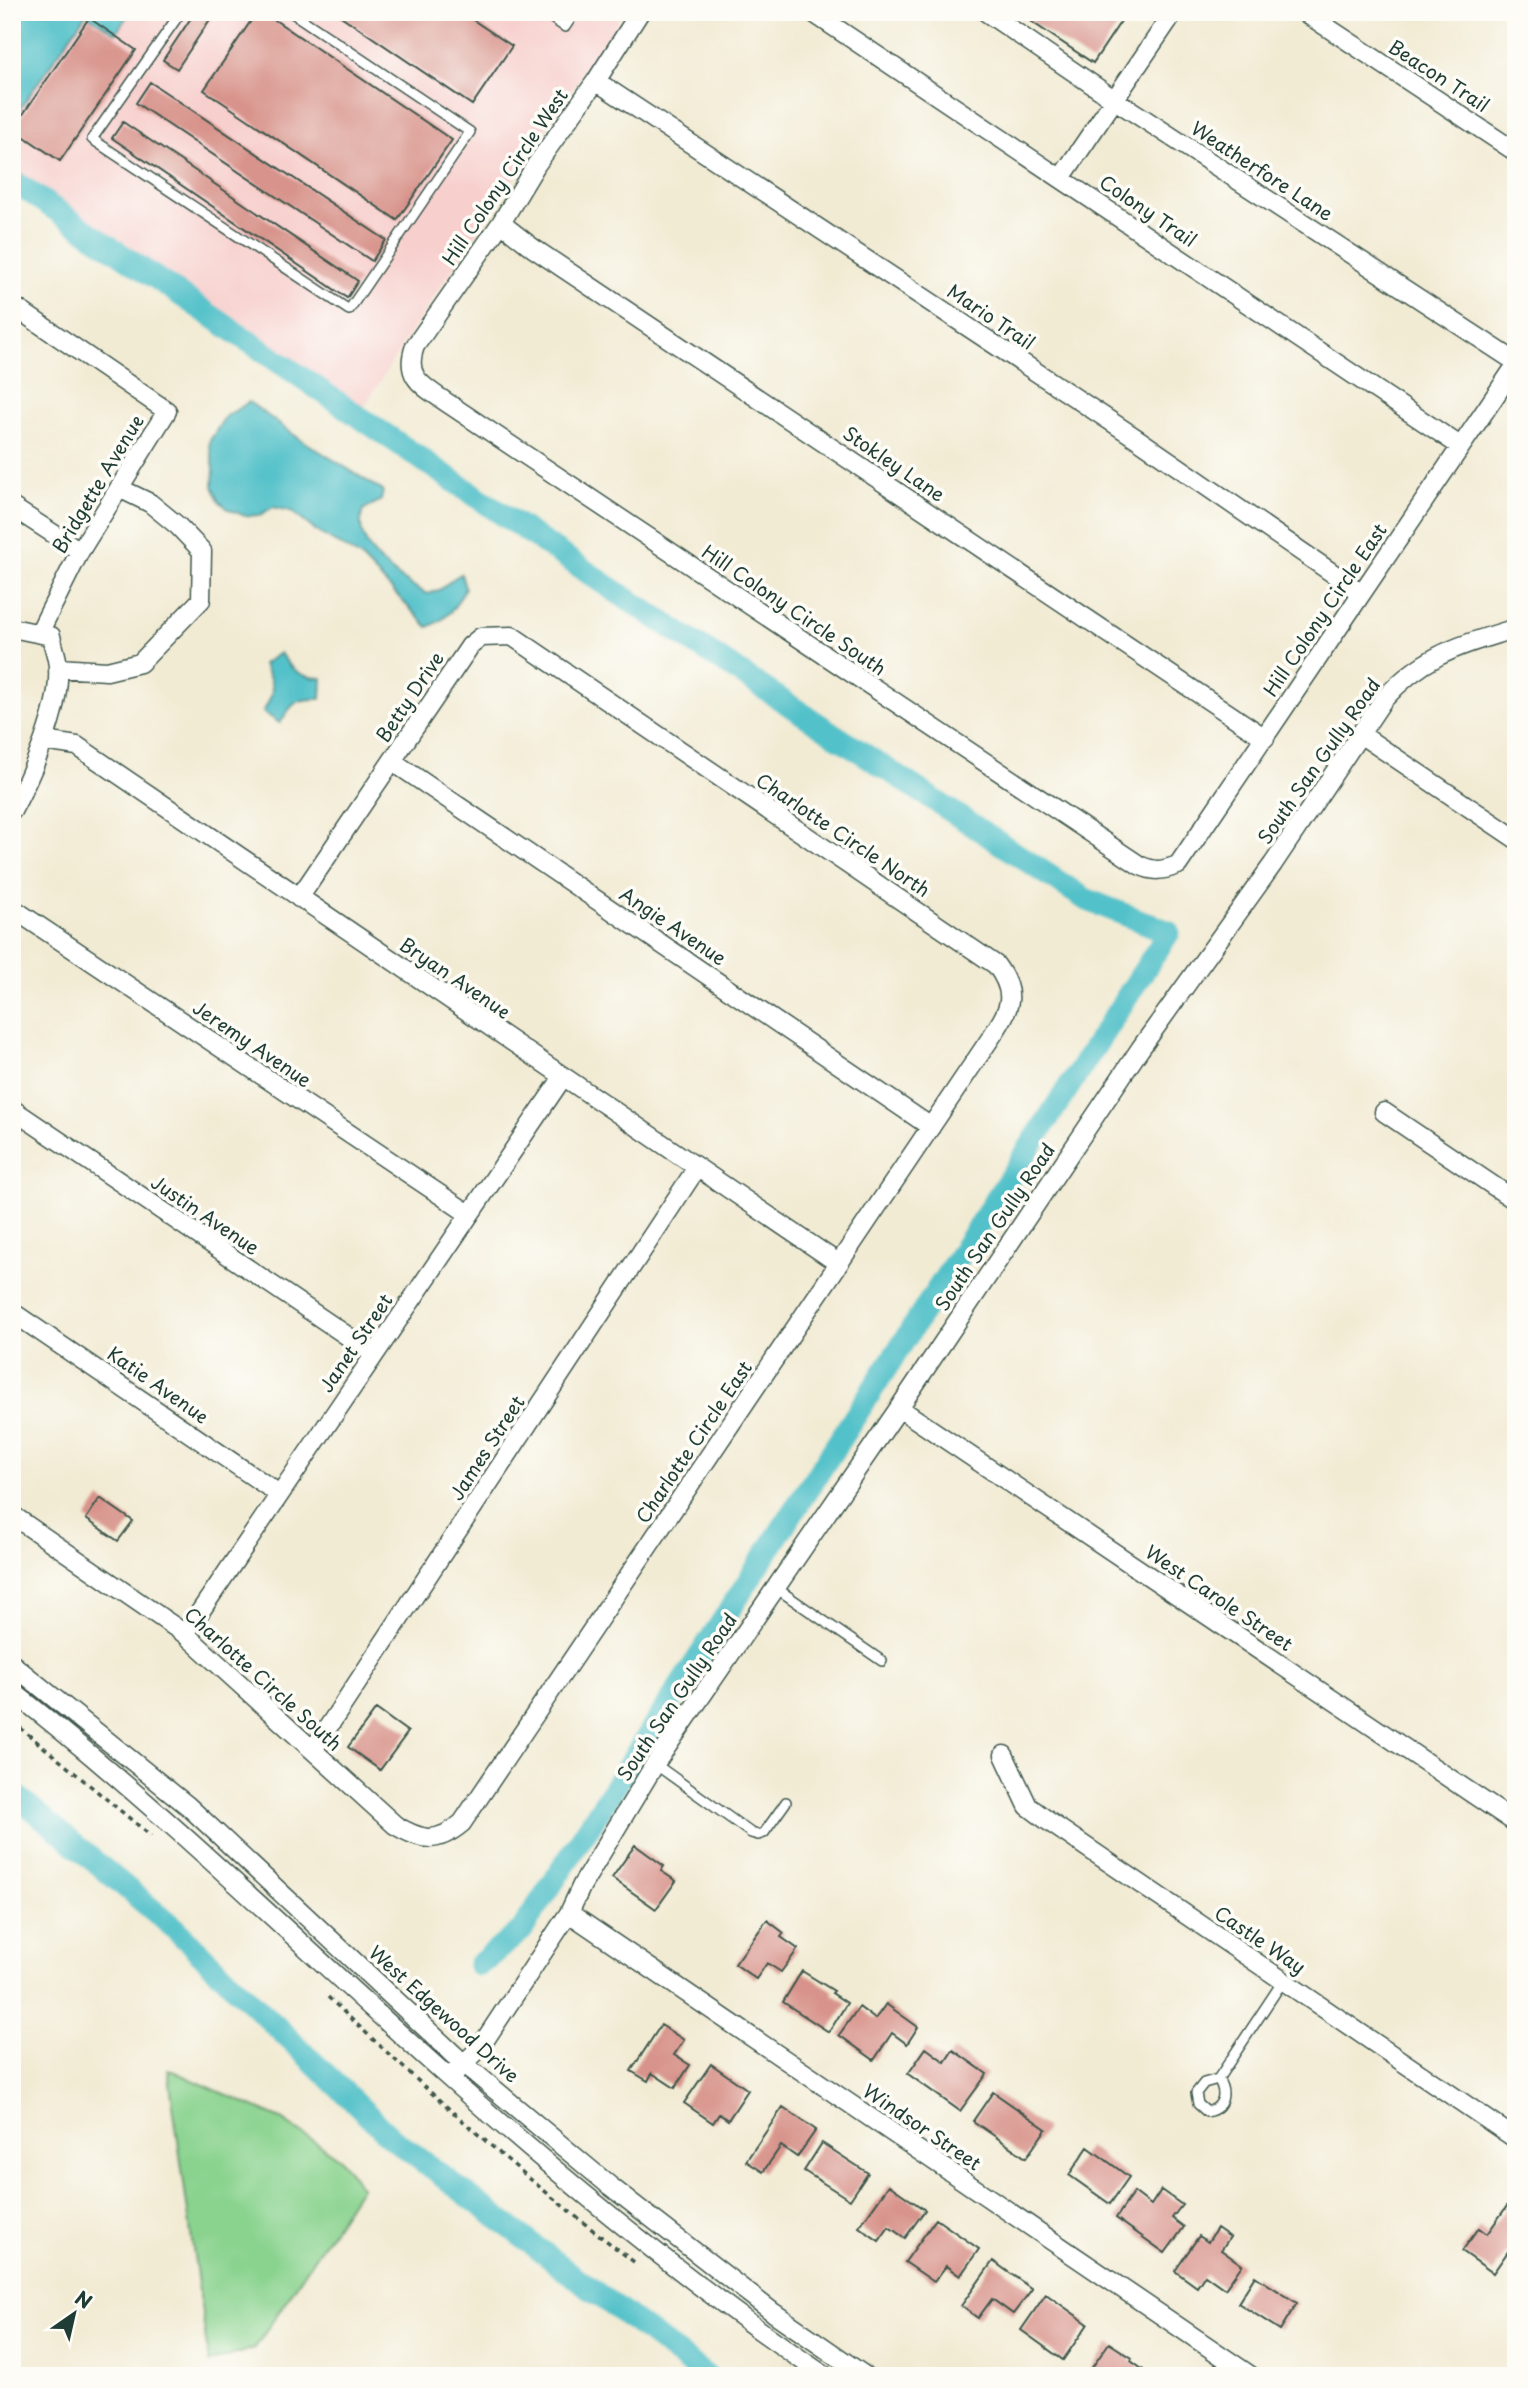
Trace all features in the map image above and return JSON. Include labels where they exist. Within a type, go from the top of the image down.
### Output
[{"type":"street","name":"Hill Colony Circle West","points":[[412,368],[415,346],[640,12]]},
{"type":"street","name":"Colony Trail","points":[[812,12],[1460,446]]},
{"type":"street","name":"Weatherfore Lane","points":[[986,12],[1516,364]]},
{"type":"street","points":[[1061,178],[1174,12]]},
{"type":"street","name":"Beacon Trail","points":[[1304,12],[1516,152]]},
{"type":"street","name":"Mario Trail","points":[[596,81],[1139,440],[1360,592]]},
{"type":"street","name":"Stokley Lane","points":[[500,223],[533,248],[1265,738]]},
{"type":"street","name":"Bridgette Avenue","points":[[12,305],[167,411],[80,551],[39,634]]},
{"type":"street","name":"Hill Colony Circle East","points":[[1164,870],[1178,865],[1516,364]]},
{"type":"street","name":"Hill Colony Circle South","points":[[412,368],[419,383],[466,416],[1139,864],[1152,871],[1164,870]]},
{"type":"street","points":[[58,668],[107,671],[141,663],[201,600],[202,551],[150,503],[119,488]]},
{"type":"street","points":[[12,507],[80,551]]},
{"type":"street","points":[[12,628],[51,636],[58,668],[54,707],[44,741],[12,811]]},
{"type":"street","name":"South San Gully Road","points":[[449,2078],[479,2049],[569,1913],[582,1885],[655,1764],[1140,1049],[1273,864],[1383,700],[1418,667],[1460,646],[1516,628]]},
{"type":"street","name":"Betty Drive","points":[[299,898],[470,646],[481,637],[512,636],[600,695]]},
{"type":"street","name":"Charlotte Circle North","points":[[600,695],[996,965],[1008,980],[1010,998],[1008,1012],[992,1036]]},
{"type":"street","points":[[1360,734],[1516,839]]},
{"type":"street","name":"Bryan Avenue","points":[[44,741],[77,746],[838,1264]]},
{"type":"street","name":"Angie Avenue","points":[[392,761],[931,1127]]},
{"type":"street","name":"Jeremy Avenue","points":[[12,908],[469,1214]]},
{"type":"street","name":"Charlotte Circle East","points":[[409,1834],[433,1839],[451,1832],[462,1823],[992,1036]]},
{"type":"street","name":"Janet Street","points":[[185,1634],[563,1077]]},
{"type":"street","name":"Justin Avenue","points":[[12,1109],[374,1354]]},
{"type":"street","points":[[1384,1112],[1516,1201]]},
{"type":"street","name":"James Street","points":[[313,1750],[696,1169]]},
{"type":"street","name":"Katie Avenue","points":[[12,1312],[279,1494]]},
{"type":"street","name":"West Carole Street","points":[[899,1408],[1516,1823]]},
{"type":"street","name":"Charlotte Circle South","points":[[12,1516],[185,1634],[354,1790],[409,1834]]},
{"type":"street","name":"West Edgewood Drive","points":[[12,1664],[188,1806],[463,2063],[610,2186],[775,2313],[865,2376]]},
{"type":"street","points":[[12,1691],[188,1838],[449,2078],[584,2194],[712,2294],[825,2376]]},
{"type":"street","name":"Castle Way","points":[[1004,1755],[1028,1805],[1048,1821],[1516,2139]]},
{"type":"street","name":"Windsor Street","points":[[569,1913],[1251,2376]]},
{"type":"lane","points":[[180,12],[92,139],[349,310],[470,132],[291,12]]},
{"type":"lane","points":[[543,12],[565,27],[575,12]]},
{"type":"lane","points":[[776,1588],[882,1661]]},
{"type":"lane","points":[[655,1764],[751,1833],[764,1833],[786,1802]]},
{"type":"lane","points":[[1218,2079],[1283,1981]]},
{"type":"shaded area","points":[[130,12],[624,12],[406,340],[358,417],[12,188],[12,120],[86,13],[116,33]]},
{"type":"green space","points":[[168,2069],[281,2119],[340,2159],[361,2187],[255,2348],[209,2363]]},
{"type":"water","points":[[12,12],[130,12],[116,33],[86,14],[12,120]]},
{"type":"water","points":[[249,402],[297,437],[383,491],[381,500],[363,510],[361,524],[370,549],[391,571],[427,594],[439,590],[461,574],[465,588],[446,616],[428,627],[360,557],[316,531],[291,511],[273,507],[260,515],[245,516],[228,509],[219,501],[213,486],[214,468],[209,442],[225,417]]},
{"type":"water","points":[[280,653],[297,672],[322,678],[321,699],[306,699],[296,703],[280,723],[263,712],[272,688],[263,664]]},
{"type":"building","points":[[195,12],[215,12],[177,69],[163,60]]},
{"type":"building","points":[[257,12],[263,12],[452,140],[397,220],[204,90]]},
{"type":"building","points":[[335,12],[461,12],[512,46],[472,105]]},
{"type":"building","points":[[1017,12],[1127,12],[1093,63]]},
{"type":"building","points":[[89,18],[136,50],[60,161],[13,129]]},
{"type":"building","points":[[150,82],[386,240],[372,261],[136,103]]},
{"type":"building","points":[[123,122],[358,281],[347,298],[112,138]]},
{"type":"building","points":[[100,1498],[133,1521],[118,1541],[86,1519]]},
{"type":"building","points":[[376,1709],[408,1732],[380,1770],[348,1747]]},
{"type":"building","points":[[635,1845],[664,1866],[661,1871],[676,1881],[656,1909],[612,1878]]},
{"type":"building","points":[[767,1920],[784,1933],[781,1937],[798,1949],[781,1972],[767,1963],[756,1979],[735,1964]]},
{"type":"building","points":[[802,1971],[834,1991],[832,1993],[847,2003],[829,2032],[783,2002]]},
{"type":"building","points":[[886,2004],[918,2027],[907,2044],[892,2033],[874,2060],[839,2035],[859,2007],[875,2019]]},
{"type":"building","points":[[661,2025],[684,2040],[674,2055],[690,2065],[675,2088],[652,2073],[648,2081],[631,2071]]},
{"type":"building","points":[[926,2048],[945,2062],[953,2050],[987,2074],[960,2111],[908,2074]]},
{"type":"building","points":[[711,2064],[748,2090],[728,2120],[719,2114],[713,2123],[684,2103]]},
{"type":"building","points":[[993,2092],[1046,2129],[1026,2158],[973,2121]]},
{"type":"building","points":[[783,2107],[816,2130],[797,2157],[781,2146],[763,2172],[746,2161]]},
{"type":"building","points":[[822,2143],[868,2173],[850,2200],[804,2171]]},
{"type":"building","points":[[1088,2147],[1129,2177],[1110,2204],[1069,2175]]},
{"type":"building","points":[[889,2185],[925,2210],[905,2238],[889,2227],[879,2241],[859,2227]]},
{"type":"building","points":[[1161,2190],[1182,2205],[1172,2218],[1184,2227],[1165,2253],[1116,2218],[1134,2192],[1151,2205]]},
{"type":"building","points":[[1512,2199],[1516,2202],[1516,2240],[1493,2273],[1462,2251],[1479,2228],[1487,2234]]},
{"type":"building","points":[[936,2219],[979,2249],[960,2276],[946,2266],[934,2282],[905,2262]]},
{"type":"building","points":[[1217,2228],[1230,2237],[1221,2250],[1242,2265],[1225,2289],[1205,2275],[1197,2287],[1175,2271],[1199,2236],[1208,2242]]},
{"type":"building","points":[[993,2261],[1032,2289],[1013,2314],[992,2299],[978,2318],[961,2306]]},
{"type":"building","points":[[1255,2276],[1297,2303],[1280,2330],[1238,2303]]},
{"type":"building","points":[[1046,2294],[1088,2324],[1063,2360],[1021,2330]]},
{"type":"building","points":[[1109,2343],[1132,2358],[1131,2361],[1149,2374],[1101,2376],[1091,2369]]},
{"type":"waterway","points":[[12,180],[606,585],[1085,899],[1169,932],[522,1930],[479,1965]]},
{"type":"waterway","points":[[12,1792],[173,1927],[392,2138],[706,2376]]}]
